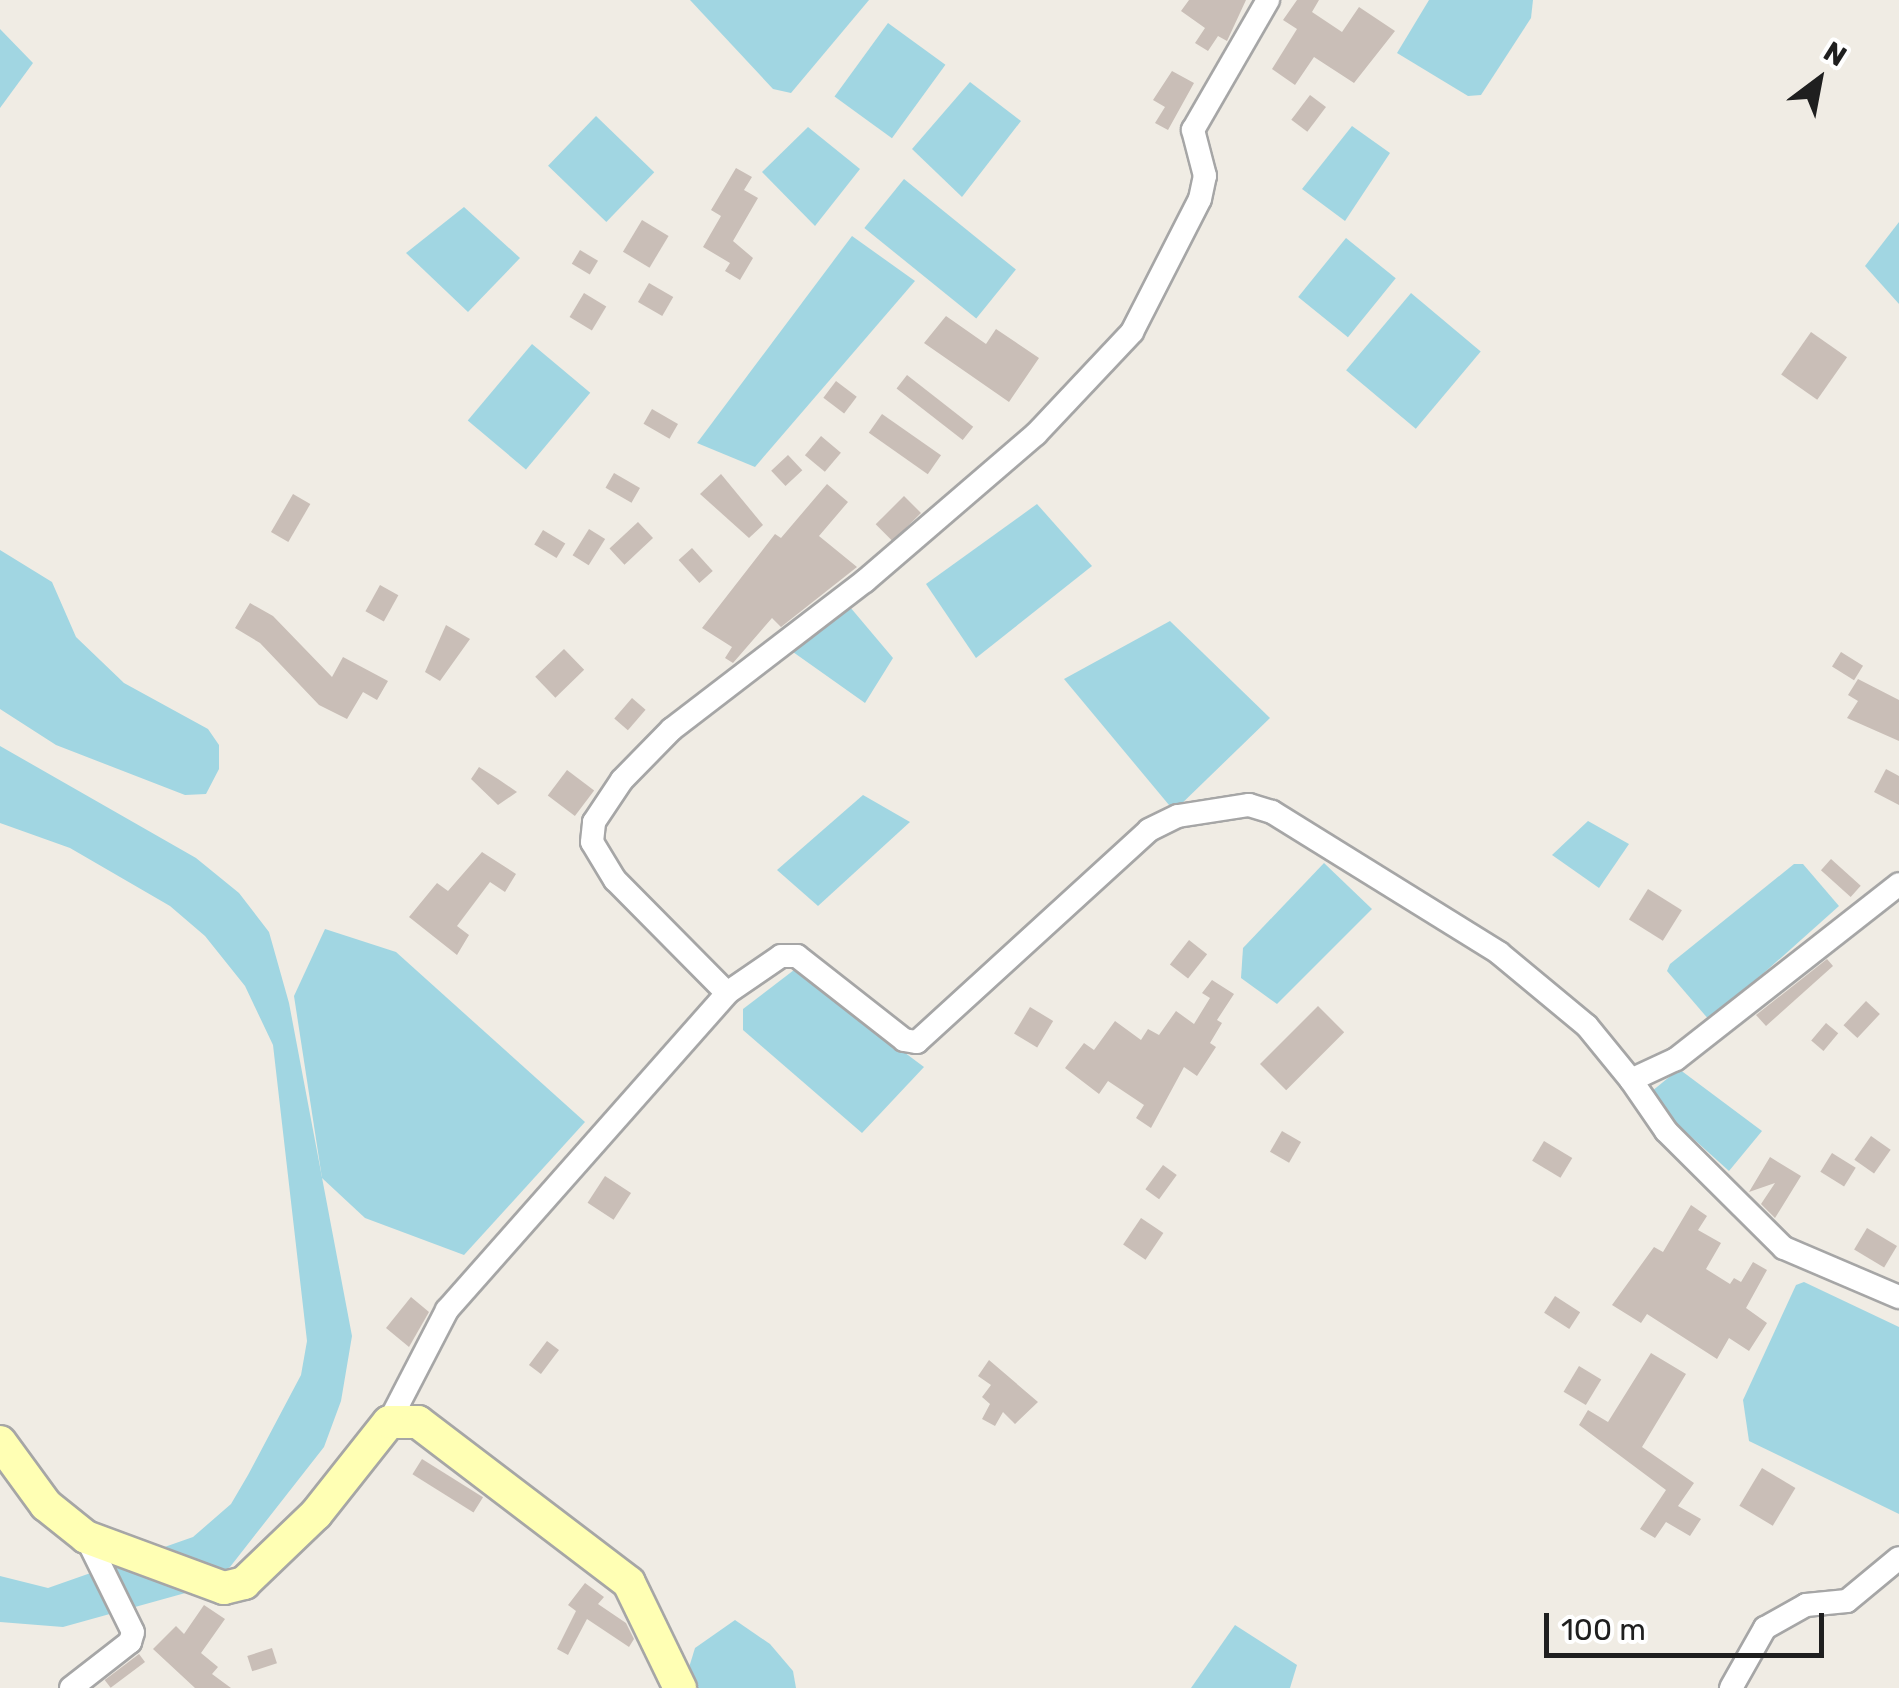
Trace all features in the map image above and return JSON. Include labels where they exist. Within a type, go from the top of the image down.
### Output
[{"type":"main road","points":[[0,1442],[46,1505],[96,1546],[211,1585],[244,1583],[316,1514],[389,1422],[418,1422],[628,1583],[680,1688]]},
{"type":"street","points":[[726,993],[614,880],[592,842],[594,822],[622,780],[672,729],[936,520],[1036,434],[1132,332],[1200,199],[1205,176],[1194,130],[1268,0]]},
{"type":"street","points":[[389,1422],[447,1310],[726,993],[790,954],[904,1040],[916,1042],[1150,830],[1178,816],[1249,805],[1272,812],[1499,954],[1587,1026],[1666,1130],[1784,1248],[1899,1298]]},
{"type":"street","points":[[1631,1080],[1676,1059],[1899,884]]},
{"type":"street","points":[[71,1688],[130,1642],[128,1621],[96,1546]]},
{"type":"street","points":[[1732,1688],[1765,1628],[1806,1605],[1847,1601],[1899,1558]]},
{"type":"water","points":[[690,0],[869,0],[791,93],[773,89]]},
{"type":"water","points":[[1429,0],[1533,0],[1531,18],[1481,95],[1468,96],[1397,53]]},
{"type":"water","points":[[888,23],[945,65],[892,138],[835,97]]},
{"type":"water","points":[[0,29],[33,63],[0,108]]},
{"type":"water","points":[[970,82],[1021,121],[962,197],[912,149]]},
{"type":"water","points":[[596,116],[654,172],[606,222],[548,166]]},
{"type":"water","points":[[1352,126],[1390,153],[1345,221],[1302,189]]},
{"type":"water","points":[[808,127],[860,169],[815,226],[762,172]]},
{"type":"water","points":[[904,179],[1016,270],[976,319],[864,228]]},
{"type":"water","points":[[464,207],[520,258],[468,312],[406,253]]},
{"type":"water","points":[[1899,222],[1899,304],[1865,266]]},
{"type":"water","points":[[852,236],[915,281],[755,467],[697,443]]},
{"type":"water","points":[[1346,238],[1396,278],[1348,337],[1298,297]]},
{"type":"water","points":[[1411,293],[1481,351],[1416,429],[1346,370]]},
{"type":"water","points":[[532,344],[590,393],[526,469],[468,421]]},
{"type":"water","points":[[1037,504],[1092,566],[976,658],[926,584]]},
{"type":"water","points":[[0,550],[52,582],[76,637],[124,683],[208,729],[219,745],[219,769],[206,794],[185,795],[56,745],[0,709]]},
{"type":"water","points":[[850,607],[893,658],[865,703],[793,652]]},
{"type":"water","points":[[1170,621],[1270,718],[1174,811],[1064,679]]},
{"type":"water","points":[[0,746],[196,858],[239,893],[269,932],[289,1003],[352,1336],[341,1401],[324,1447],[230,1567],[189,1592],[63,1627],[0,1622],[0,1576],[48,1588],[193,1537],[231,1504],[248,1475],[301,1375],[307,1341],[273,1045],[245,986],[205,936],[170,906],[70,848],[0,823]]},
{"type":"water","points":[[863,795],[910,822],[818,906],[777,870]]},
{"type":"water","points":[[1588,821],[1629,844],[1599,888],[1552,855]]},
{"type":"water","points":[[1324,863],[1372,909],[1277,1004],[1241,978],[1243,948]]},
{"type":"water","points":[[1794,864],[1803,864],[1839,906],[1710,1021],[1667,971],[1670,964]]},
{"type":"water","points":[[325,929],[396,952],[585,1122],[464,1255],[365,1218],[322,1178],[294,996]]},
{"type":"water","points":[[794,970],[924,1067],[862,1133],[743,1030],[743,1009]]},
{"type":"water","points":[[1679,1069],[1762,1131],[1729,1171],[1646,1096]]},
{"type":"water","points":[[1804,1282],[1899,1327],[1899,1514],[1749,1441],[1743,1400],[1796,1285]]},
{"type":"water","points":[[735,1620],[770,1644],[793,1671],[796,1688],[691,1688],[687,1674],[695,1648]]},
{"type":"water","points":[[1235,1625],[1297,1665],[1290,1688],[1191,1688]]},
{"type":"building","points":[[1189,0],[1246,0],[1227,41],[1218,36],[1208,51],[1195,43],[1205,28],[1181,11]]},
{"type":"building","points":[[1297,0],[1319,0],[1312,12],[1342,32],[1359,7],[1395,31],[1354,83],[1314,57],[1295,85],[1272,69],[1297,29],[1283,20]]},
{"type":"building","points":[[1172,71],[1194,83],[1168,130],[1155,123],[1165,107],[1153,100]]},
{"type":"building","points":[[1310,95],[1326,107],[1307,132],[1291,120]]},
{"type":"building","points":[[736,168],[752,177],[744,190],[758,198],[733,241],[753,258],[740,280],[725,271],[730,263],[703,247],[721,216],[711,210]]},
{"type":"building","points":[[642,220],[669,236],[650,268],[623,252]]},
{"type":"building","points":[[580,250],[598,261],[590,275],[572,264]]},
{"type":"building","points":[[649,283],[673,297],[662,316],[638,302]]},
{"type":"building","points":[[584,293],[606,306],[592,330],[570,317]]},
{"type":"building","points":[[946,316],[986,344],[996,329],[1039,358],[1009,402],[924,343]]},
{"type":"building","points":[[1811,332],[1847,357],[1817,400],[1781,375]]},
{"type":"building","points":[[907,375],[973,427],[963,440],[897,388]]},
{"type":"building","points":[[836,381],[857,397],[844,413],[823,398]]},
{"type":"building","points":[[652,409],[678,424],[669,439],[644,424]]},
{"type":"building","points":[[882,414],[941,455],[928,474],[869,433]]},
{"type":"building","points":[[821,436],[841,453],[825,472],[805,455]]},
{"type":"building","points":[[788,455],[802,470],[786,486],[771,471]]},
{"type":"building","points":[[614,473],[640,488],[631,503],[606,488]]},
{"type":"building","points":[[721,474],[763,525],[749,538],[700,494]]},
{"type":"building","points":[[827,484],[848,502],[819,536],[857,567],[781,627],[772,618],[733,663],[725,658],[732,647],[702,628],[775,534],[781,538]]},
{"type":"building","points":[[293,494],[310,504],[288,542],[271,532]]},
{"type":"building","points":[[904,496],[921,513],[893,541],[876,524]]},
{"type":"building","points":[[638,522],[653,538],[624,565],[609,549]]},
{"type":"building","points":[[589,529],[605,539],[589,565],[573,555]]},
{"type":"building","points":[[543,530],[565,543],[557,558],[534,545]]},
{"type":"building","points":[[692,548],[713,571],[699,583],[679,560]]},
{"type":"building","points":[[380,585],[398,595],[384,621],[365,611]]},
{"type":"building","points":[[250,603],[273,616],[332,677],[343,657],[388,681],[377,700],[363,692],[347,719],[319,705],[260,643],[235,628]]},
{"type":"building","points":[[446,625],[470,639],[440,681],[425,672]]},
{"type":"building","points":[[564,649],[584,670],[555,698],[535,677]]},
{"type":"building","points":[[1841,652],[1863,666],[1854,680],[1832,666]]},
{"type":"building","points":[[1858,679],[1899,700],[1899,741],[1847,718],[1858,701],[1848,695]]},
{"type":"building","points":[[632,698],[646,710],[628,730],[614,718]]},
{"type":"building","points":[[479,767],[517,792],[498,805],[471,779]]},
{"type":"building","points":[[1886,769],[1899,776],[1899,805],[1874,792]]},
{"type":"building","points":[[567,770],[594,790],[575,816],[548,796]]},
{"type":"building","points":[[482,852],[516,874],[505,892],[490,882],[457,926],[469,935],[457,955],[409,917],[437,883],[448,891]]},
{"type":"building","points":[[1831,859],[1861,886],[1851,897],[1821,870]]},
{"type":"building","points":[[1648,889],[1682,910],[1663,941],[1629,920]]},
{"type":"building","points":[[1189,940],[1207,954],[1188,979],[1170,964]]},
{"type":"building","points":[[1827,959],[1833,966],[1766,1026],[1756,1015]]},
{"type":"building","points":[[1212,980],[1234,994],[1217,1020],[1222,1023],[1210,1043],[1216,1047],[1197,1076],[1184,1067],[1151,1128],[1136,1118],[1144,1105],[1108,1081],[1099,1094],[1065,1068],[1084,1043],[1094,1050],[1115,1021],[1141,1040],[1148,1029],[1159,1035],[1176,1011],[1194,1024],[1210,998],[1202,993]]},
{"type":"building","points":[[1866,1001],[1880,1014],[1857,1038],[1843,1025]]},
{"type":"building","points":[[1318,1006],[1344,1032],[1286,1090],[1260,1064]]},
{"type":"building","points":[[1030,1007],[1053,1021],[1037,1047],[1014,1034]]},
{"type":"building","points":[[1826,1023],[1838,1033],[1823,1051],[1811,1041]]},
{"type":"building","points":[[1282,1131],[1301,1142],[1289,1163],[1270,1152]]},
{"type":"building","points":[[1871,1136],[1891,1150],[1874,1174],[1854,1160]]},
{"type":"building","points":[[1544,1141],[1572,1158],[1560,1178],[1532,1161]]},
{"type":"building","points":[[1832,1153],[1856,1168],[1844,1186],[1820,1172]]},
{"type":"building","points":[[1770,1157],[1801,1176],[1775,1218],[1761,1204],[1775,1183],[1749,1192]]},
{"type":"building","points":[[1163,1165],[1177,1175],[1159,1199],[1145,1189]]},
{"type":"building","points":[[605,1176],[631,1193],[614,1220],[588,1203]]},
{"type":"building","points":[[1691,1205],[1707,1216],[1698,1230],[1721,1243],[1706,1269],[1730,1284],[1734,1278],[1741,1282],[1753,1262],[1767,1270],[1746,1308],[1767,1323],[1749,1351],[1729,1338],[1717,1359],[1647,1314],[1641,1323],[1612,1305],[1654,1247],[1663,1252]]},
{"type":"building","points":[[1141,1218],[1163,1233],[1145,1260],[1123,1245]]},
{"type":"building","points":[[1867,1228],[1897,1246],[1884,1267],[1854,1249]]},
{"type":"building","points":[[1555,1296],[1580,1312],[1569,1329],[1544,1313]]},
{"type":"building","points":[[411,1297],[429,1312],[409,1347],[386,1328]]},
{"type":"building","points":[[547,1341],[559,1350],[541,1374],[529,1365]]},
{"type":"building","points":[[1651,1353],[1686,1374],[1642,1447],[1694,1483],[1678,1506],[1701,1519],[1690,1536],[1666,1522],[1655,1538],[1640,1529],[1666,1490],[1579,1425],[1588,1410],[1608,1422]]},
{"type":"building","points":[[989,1360],[1038,1402],[1015,1424],[1003,1412],[995,1426],[982,1419],[990,1404],[982,1397],[991,1385],[978,1376]]},
{"type":"building","points":[[1579,1366],[1601,1379],[1586,1405],[1564,1392]]},
{"type":"building","points":[[422,1459],[483,1497],[474,1512],[412,1474]]},
{"type":"building","points":[[1762,1468],[1795,1488],[1773,1526],[1739,1506]]},
{"type":"building","points":[[585,1583],[604,1597],[598,1604],[626,1623],[634,1639],[629,1647],[587,1619],[568,1655],[557,1649],[576,1611],[568,1605]]},
{"type":"building","points":[[204,1605],[225,1619],[201,1653],[218,1667],[212,1674],[231,1688],[195,1688],[153,1649],[176,1626],[184,1634]]},
{"type":"building","points":[[272,1648],[277,1663],[252,1671],[247,1656]]},
{"type":"building","points":[[139,1654],[145,1662],[111,1688],[105,1680]]}]
